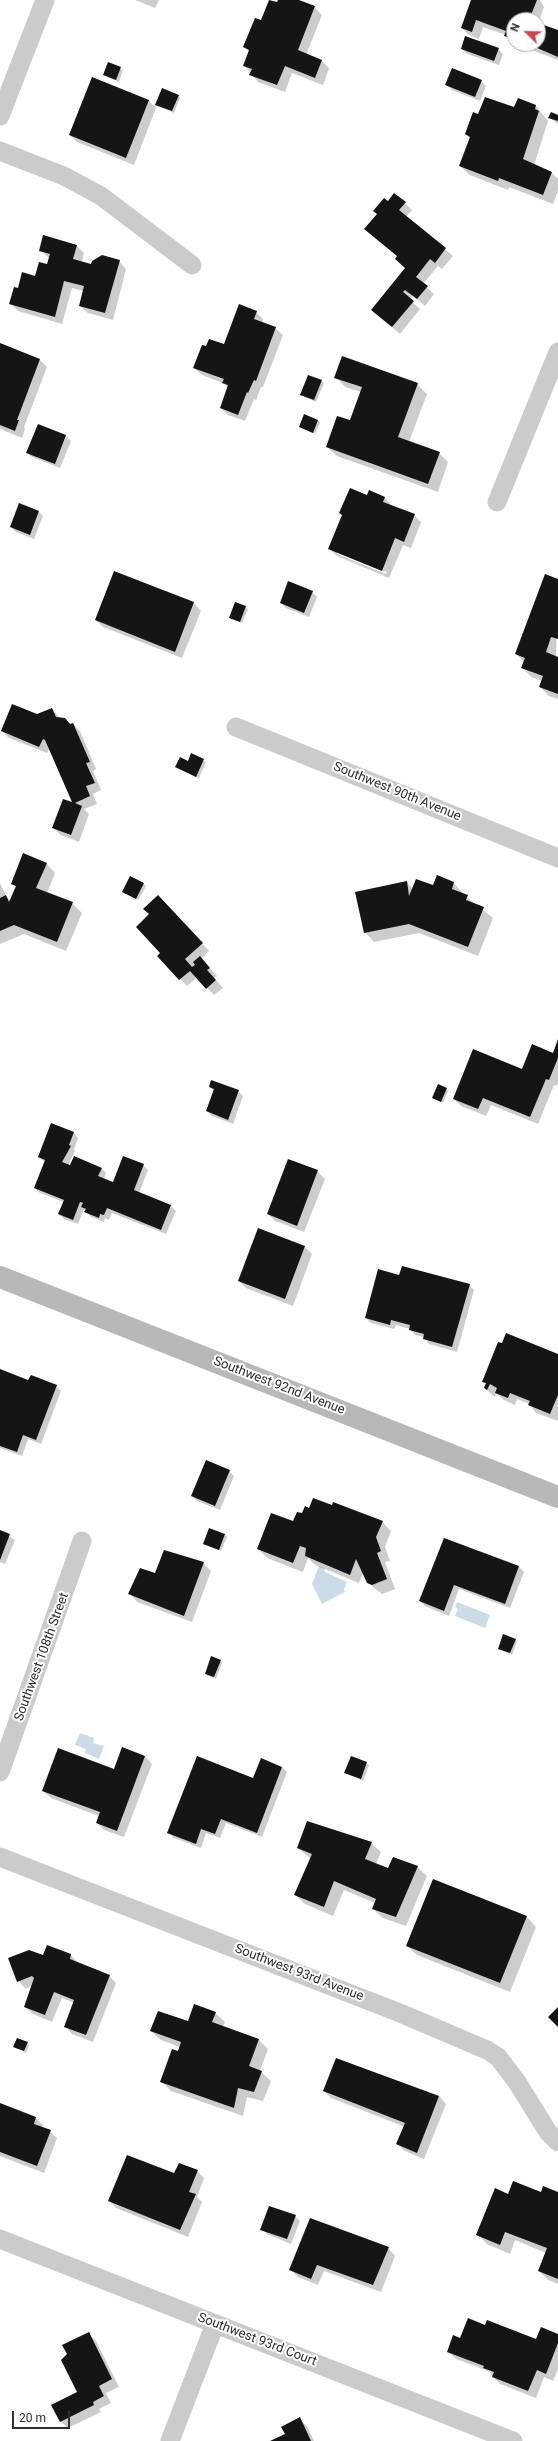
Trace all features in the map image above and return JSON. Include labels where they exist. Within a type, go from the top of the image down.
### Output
[{"type":"street","points":[[0,116],[45,0]]},
{"type":"street","points":[[0,151],[64,176],[102,196],[192,265]]},
{"type":"street","points":[[497,502],[558,352]]},
{"type":"street","name":"Southwest 90th Avenue","points":[[236,727],[558,858]]},
{"type":"street","name":"Southwest 92nd Avenue","points":[[0,1277],[558,1497]]},
{"type":"street","name":"Southwest 108th Street","points":[[0,1772],[82,1541]]},
{"type":"street","name":"Southwest 93rd Avenue","points":[[0,1857],[400,2013],[487,2050],[498,2057],[548,2132],[558,2142]]},
{"type":"street","name":"Southwest 93rd Court","points":[[0,2239],[514,2441]]},
{"type":"street","points":[[170,2441],[215,2324]]},
{"type":"water","points":[[319,1566],[324,1568],[325,1572],[347,1582],[344,1589],[345,1592],[322,1604],[312,1584]]},
{"type":"water","points":[[457,1602],[490,1615],[485,1628],[455,1616],[458,1609],[455,1607]]},
{"type":"water","points":[[80,1733],[94,1738],[93,1743],[104,1746],[99,1759],[85,1753],[86,1749],[75,1745]]},
{"type":"building","points":[[269,0],[277,2],[278,0],[299,0],[315,6],[298,50],[322,60],[315,78],[285,66],[277,85],[249,75],[252,69],[243,66],[249,50],[243,47],[255,18],[261,20]]},
{"type":"building","points":[[471,0],[537,0],[532,12],[506,12],[506,31],[476,20],[472,32],[461,28]]},
{"type":"building","points":[[546,26],[558,30],[558,57],[546,52]]},
{"type":"building","points":[[465,36],[499,48],[494,61],[461,49]]},
{"type":"building","points":[[108,62],[121,67],[116,80],[103,75]]},
{"type":"building","points":[[452,68],[482,80],[475,97],[445,85]]},
{"type":"building","points":[[92,77],[149,100],[126,158],[69,135]]},
{"type":"building","points":[[162,88],[179,95],[172,111],[155,105]]},
{"type":"building","points":[[485,97],[514,107],[518,98],[536,105],[535,109],[539,111],[523,159],[552,172],[543,195],[499,178],[498,181],[459,166],[470,137],[465,134],[473,112],[478,114]]},
{"type":"building","points":[[551,112],[558,115],[558,121],[548,118]]},
{"type":"building","points":[[394,193],[406,202],[399,210],[446,248],[435,263],[430,259],[416,277],[428,286],[417,299],[405,290],[403,292],[414,301],[392,327],[371,310],[405,268],[395,259],[397,256],[364,229],[377,214],[373,211],[384,198],[388,201]]},
{"type":"building","points":[[43,235],[77,245],[73,259],[91,264],[92,261],[102,255],[120,260],[105,313],[79,306],[84,286],[64,281],[55,317],[9,304],[14,287],[18,288],[22,272],[35,276],[39,262],[47,264],[50,254],[39,251]]},
{"type":"building","points":[[239,304],[257,311],[254,319],[276,327],[256,381],[254,380],[248,393],[247,392],[238,415],[220,408],[228,385],[222,383],[224,379],[193,368],[202,345],[206,346],[209,339],[224,344]]},
{"type":"building","points":[[0,343],[40,359],[17,420],[19,420],[15,431],[0,425]]},
{"type":"building","points":[[342,356],[418,383],[398,437],[440,452],[428,484],[326,447],[337,416],[350,420],[362,387],[334,378]]},
{"type":"building","points":[[308,375],[322,380],[314,400],[300,395]]},
{"type":"building","points":[[304,414],[318,420],[313,433],[299,427]]},
{"type":"building","points":[[38,424],[66,435],[55,464],[26,453]]},
{"type":"building","points":[[350,488],[367,495],[369,490],[385,497],[383,502],[415,514],[404,542],[395,538],[382,571],[328,549],[342,515],[339,513]]},
{"type":"building","points":[[19,503],[39,511],[30,535],[10,527]]},
{"type":"building","points":[[114,571],[194,602],[175,652],[95,620]]},
{"type":"building","points":[[545,574],[558,579],[558,639],[551,637],[546,652],[558,657],[558,694],[539,687],[543,676],[521,668],[525,658],[515,654]]},
{"type":"building","points":[[288,581],[313,591],[304,613],[280,603]]},
{"type":"building","points":[[235,602],[246,606],[240,622],[229,618]]},
{"type":"building","points":[[12,704],[37,714],[52,708],[56,717],[65,718],[70,724],[73,723],[90,762],[86,763],[95,783],[86,786],[90,796],[75,803],[82,806],[71,835],[52,828],[63,799],[72,802],[45,740],[43,739],[39,747],[1,731]]},
{"type":"building","points":[[191,753],[204,759],[196,777],[175,767],[180,757],[188,761]]},
{"type":"building","points":[[23,853],[47,863],[36,888],[73,902],[57,942],[14,925],[0,931],[0,898],[6,895],[9,902],[16,886],[11,884]]},
{"type":"building","points":[[437,875],[454,882],[452,889],[468,895],[466,900],[484,907],[468,947],[409,924],[364,933],[355,892],[407,881],[409,896],[416,879],[433,885]]},
{"type":"building","points":[[130,876],[144,883],[136,899],[122,892]]},
{"type":"building","points":[[158,895],[203,943],[185,959],[192,967],[195,965],[193,962],[200,956],[210,968],[207,970],[216,980],[206,989],[190,971],[179,980],[157,956],[160,953],[136,927],[149,914],[143,909]]},
{"type":"building","points":[[558,1039],[558,1058],[549,1080],[546,1079],[530,1117],[483,1098],[478,1109],[453,1099],[473,1049],[522,1069],[532,1044],[553,1053]]},
{"type":"building","points":[[211,1080],[239,1090],[228,1120],[206,1111],[214,1089],[209,1087]]},
{"type":"building","points":[[438,1084],[447,1088],[441,1102],[432,1098]]},
{"type":"building","points":[[51,1123],[74,1132],[69,1145],[71,1146],[62,1162],[70,1165],[74,1156],[102,1168],[98,1176],[113,1182],[123,1156],[144,1164],[134,1190],[171,1205],[161,1230],[107,1208],[104,1215],[100,1214],[99,1218],[84,1212],[86,1209],[81,1207],[83,1203],[80,1202],[73,1220],[58,1214],[64,1200],[34,1188],[45,1160],[38,1157]]},
{"type":"building","points":[[288,1159],[318,1170],[297,1226],[267,1214]]},
{"type":"building","points":[[258,1228],[305,1246],[285,1299],[238,1281]]},
{"type":"building","points":[[402,1266],[470,1284],[452,1347],[423,1339],[424,1334],[409,1330],[410,1325],[391,1320],[390,1325],[365,1318],[378,1269],[399,1275]]},
{"type":"building","points":[[506,1333],[558,1354],[558,1395],[550,1414],[528,1405],[530,1401],[510,1393],[508,1398],[495,1393],[497,1388],[490,1384],[487,1390],[484,1388],[486,1383],[482,1382],[498,1342],[502,1343]]},
{"type":"building","points":[[0,1369],[28,1380],[31,1375],[57,1385],[36,1440],[23,1435],[17,1452],[0,1446]]},
{"type":"building","points":[[206,1460],[230,1470],[215,1506],[191,1496]]},
{"type":"building","points":[[313,1498],[332,1505],[333,1502],[383,1521],[376,1537],[381,1551],[377,1553],[387,1579],[372,1585],[367,1583],[356,1559],[350,1575],[305,1556],[306,1548],[300,1546],[293,1563],[257,1549],[271,1513],[293,1521],[297,1512],[302,1513],[305,1506],[309,1508]]},
{"type":"building","points":[[209,1528],[225,1534],[219,1550],[203,1544]]},
{"type":"building","points":[[0,1530],[10,1534],[0,1560]]},
{"type":"building","points":[[444,1538],[519,1566],[505,1604],[454,1585],[444,1611],[419,1601]]},
{"type":"building","points":[[164,1550],[204,1562],[184,1616],[128,1594],[140,1568],[155,1573]]},
{"type":"building","points":[[503,1634],[516,1639],[510,1653],[498,1649]]},
{"type":"building","points":[[211,1656],[221,1660],[214,1677],[205,1674]]},
{"type":"building","points":[[122,1747],[145,1756],[117,1831],[96,1823],[100,1812],[42,1791],[58,1748],[114,1769]]},
{"type":"building","points":[[197,1756],[253,1778],[261,1758],[282,1767],[257,1833],[221,1819],[215,1834],[201,1829],[196,1844],[167,1833]]},
{"type":"building","points":[[351,1756],[367,1762],[361,1779],[344,1773]]},
{"type":"building","points":[[307,1821],[372,1842],[365,1859],[388,1868],[393,1857],[418,1866],[396,1917],[372,1909],[376,1899],[334,1881],[324,1907],[294,1895],[312,1854],[297,1848]]},
{"type":"building","points":[[433,1879],[527,1916],[500,1983],[406,1946]]},
{"type":"building","points":[[47,1945],[71,1954],[70,1959],[110,1975],[86,2035],[64,2027],[74,2000],[54,1992],[45,2015],[24,2007],[34,1978],[32,1976],[17,1982],[8,1958],[29,1950],[43,1955]]},
{"type":"building","points":[[194,2004],[216,2012],[212,2022],[259,2039],[249,2066],[262,2071],[254,2092],[238,2088],[234,2108],[160,2082],[172,2049],[178,2051],[181,2042],[150,2031],[158,2011],[188,2021]]},
{"type":"building","points":[[558,2007],[558,2027],[548,2017]]},
{"type":"building","points":[[17,2038],[28,2042],[24,2051],[13,2047]]},
{"type":"building","points":[[336,2058],[439,2096],[417,2153],[396,2144],[405,2123],[323,2091]]},
{"type":"building","points":[[0,2103],[36,2117],[34,2124],[51,2130],[37,2166],[0,2152]]},
{"type":"building","points":[[127,2155],[174,2173],[179,2163],[198,2170],[189,2192],[196,2194],[180,2230],[108,2201]]},
{"type":"building","points":[[513,2181],[541,2192],[543,2186],[558,2192],[558,2279],[538,2271],[547,2248],[505,2232],[500,2245],[476,2235],[495,2188],[508,2194]]},
{"type":"building","points":[[269,2206],[296,2215],[287,2239],[260,2230]]},
{"type":"building","points":[[310,2218],[389,2247],[373,2285],[317,2265],[311,2279],[289,2270]]},
{"type":"building","points":[[468,2318],[485,2325],[487,2320],[536,2339],[541,2327],[558,2334],[558,2343],[546,2374],[537,2370],[528,2391],[492,2377],[494,2372],[483,2368],[484,2366],[447,2352],[453,2335],[460,2338]]},
{"type":"building","points":[[89,2332],[112,2379],[99,2386],[104,2396],[93,2402],[94,2405],[60,2422],[51,2405],[77,2392],[61,2360],[67,2354],[62,2345]]},
{"type":"building","points":[[300,2417],[311,2441],[270,2441],[285,2434],[281,2427]]}]
